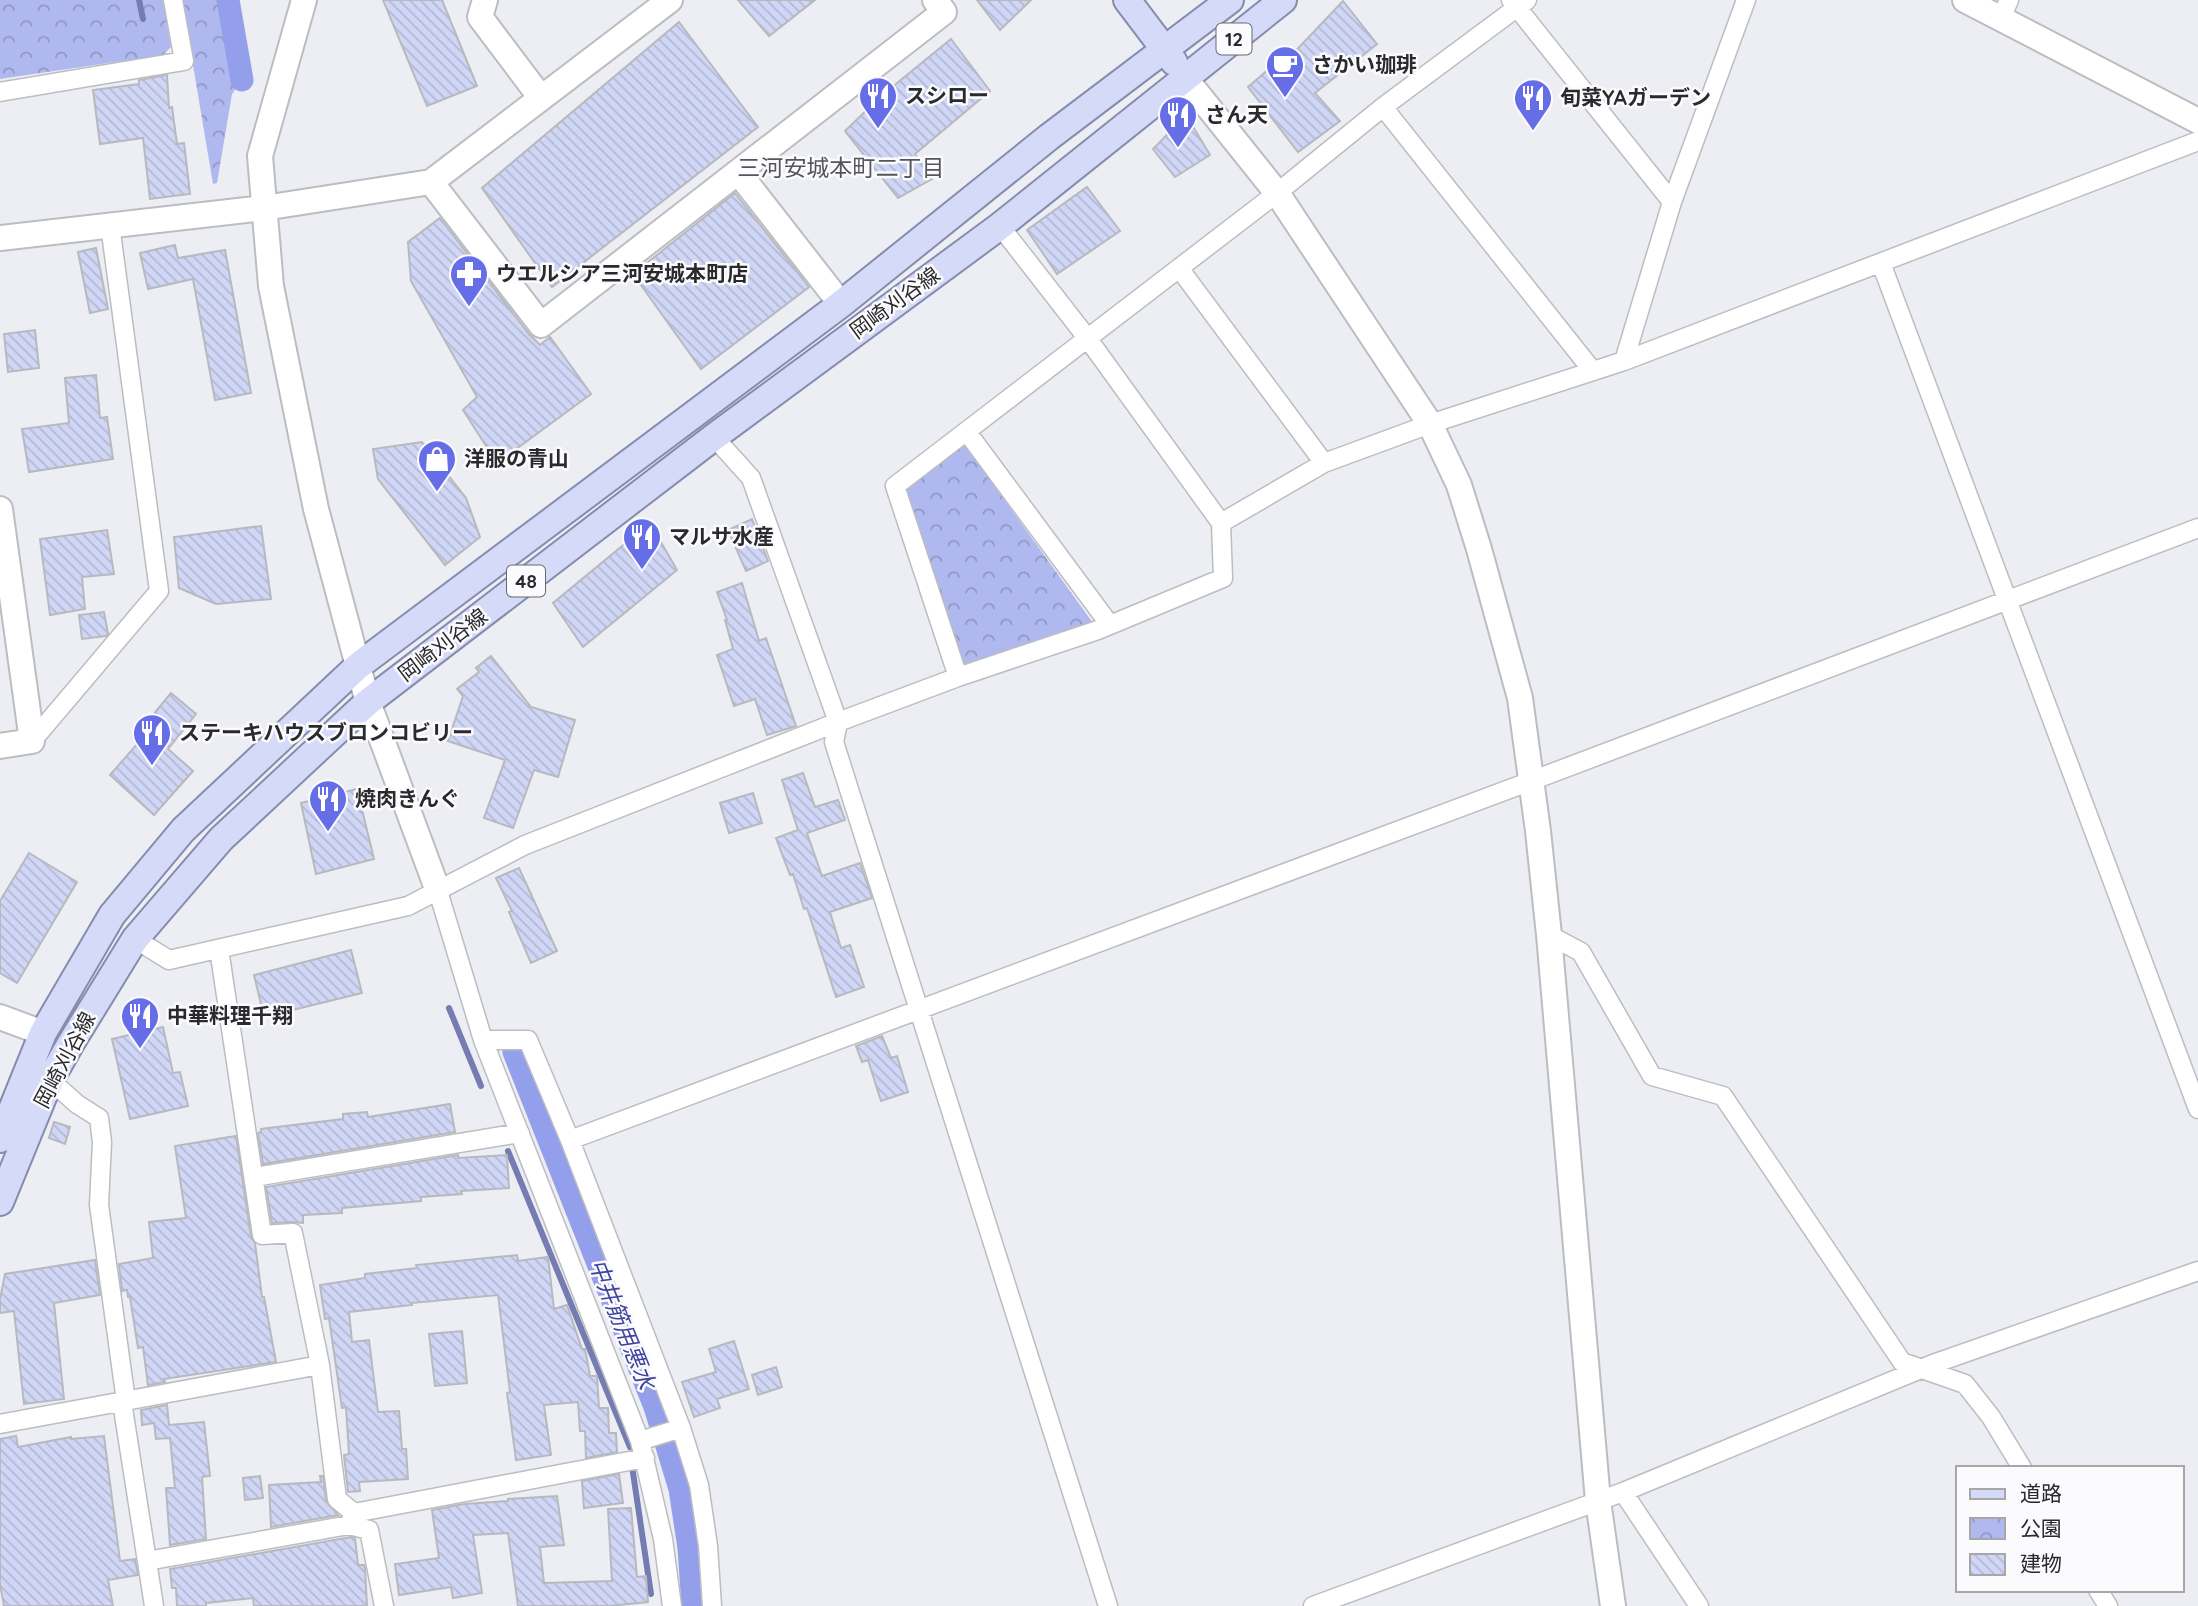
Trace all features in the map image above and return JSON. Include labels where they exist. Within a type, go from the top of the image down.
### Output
[{"type":"main road","points":[[1127,0],[1185,78]]},
{"type":"main road","name":"12","points":[[1165,48],[1230,0]]},
{"type":"main road","name":"12","points":[[1185,78],[1283,0]]},
{"type":"main road","name":"岡崎刈谷線","points":[[0,1139],[43,1033],[112,915],[183,830],[358,666],[841,304],[1165,48]]},
{"type":"main road","name":"岡崎刈谷線","points":[[0,1202],[50,1080],[135,939],[221,839],[368,702],[714,437],[1000,226],[1185,78]]},
{"type":"street","points":[[0,92],[184,61],[173,0]]},
{"type":"street","points":[[304,0],[260,156],[271,286],[316,509],[368,702],[438,891],[483,1040],[643,1449],[663,1539],[673,1606]]},
{"type":"street","points":[[485,0],[480,17],[541,98]]},
{"type":"street","points":[[0,238],[264,208],[430,182],[670,0]]},
{"type":"street","points":[[430,182],[541,325],[944,12],[935,0]]},
{"type":"street","points":[[1624,361],[1672,202],[1746,0]]},
{"type":"street","points":[[1965,0],[2005,9],[2198,121]]},
{"type":"street","points":[[958,677],[895,486],[1277,193],[1382,107],[1518,3],[1672,202]]},
{"type":"street","points":[[1185,78],[1277,193],[1430,424],[1458,485],[1479,549],[1520,698],[1531,781],[1549,935],[1598,1501],[1612,1606]]},
{"type":"street","points":[[1382,107],[1592,370]]},
{"type":"street","points":[[1221,523],[1324,463],[1430,424],[1624,361],[2198,141]]},
{"type":"street","points":[[738,172],[841,304]]},
{"type":"street","points":[[0,747],[32,741],[159,591],[110,225]]},
{"type":"street","points":[[135,939],[169,960],[408,906],[525,845],[838,722],[1110,625],[1223,578],[1221,523],[1088,339],[1000,226]]},
{"type":"street","points":[[1881,263],[2198,1109]]},
{"type":"street","points":[[1179,268],[1324,463]]},
{"type":"street","points":[[967,432],[1110,625]]},
{"type":"street","points":[[714,437],[751,478],[838,722],[834,742],[1108,1606]]},
{"type":"street","points":[[0,509],[32,741]]},
{"type":"street","points":[[570,1140],[1531,781],[2198,527]]},
{"type":"street","points":[[1549,935],[1581,952],[1652,1076],[1723,1096],[1902,1362],[1965,1384],[1991,1417],[2021,1466]]},
{"type":"street","points":[[219,949],[262,1235],[293,1233],[320,1365],[337,1499],[351,1519],[369,1530],[384,1606]]},
{"type":"street","points":[[0,1017],[43,1033]]},
{"type":"street","points":[[483,1040],[528,1040],[570,1140],[681,1428],[699,1485],[708,1546],[712,1606]]},
{"type":"street","points":[[50,1080],[77,1104],[99,1118],[102,1142],[99,1205],[125,1394],[122,1402],[154,1606]]},
{"type":"street","points":[[254,1177],[520,1133]]},
{"type":"street","points":[[1313,1606],[1623,1492],[1924,1368],[2198,1271]]},
{"type":"street","points":[[0,1424],[320,1365]]},
{"type":"street","points":[[147,1561],[351,1519],[643,1449],[681,1428]]},
{"type":"street","points":[[1623,1492],[1699,1606]]},
{"type":"green space","points":[[0,0],[163,0],[171,47],[163,55],[0,79]]},
{"type":"green space","points":[[182,0],[219,0],[235,90],[232,94],[217,183],[213,184]]},
{"type":"green space","points":[[960,438],[1098,630],[958,677],[899,497]]},
{"type":"building","points":[[383,0],[442,0],[477,86],[427,106]]},
{"type":"building","points":[[738,0],[815,0],[769,36]]},
{"type":"building","points":[[977,0],[1031,0],[1000,30]]},
{"type":"building","points":[[1343,1],[1377,44],[1315,93],[1340,121],[1298,152],[1248,87],[1283,57],[1286,61]]},
{"type":"building","points":[[679,22],[758,127],[552,287],[482,188]]},
{"type":"building","points":[[951,39],[990,91],[915,154],[932,179],[898,198],[845,131],[880,97]]},
{"type":"building","points":[[167,75],[169,108],[172,107],[177,144],[184,143],[190,194],[150,199],[143,138],[100,144],[93,90],[139,84],[139,80]]},
{"type":"building","points":[[1186,115],[1210,155],[1175,177],[1153,149]]},
{"type":"building","points":[[1087,187],[1120,231],[1057,274],[1027,230]]},
{"type":"building","points":[[735,193],[809,287],[701,369],[633,274]]},
{"type":"building","points":[[440,218],[529,334],[540,345],[550,337],[591,394],[497,463],[463,410],[477,397],[411,281],[408,242]]},
{"type":"building","points":[[175,245],[178,258],[225,250],[251,393],[215,400],[193,279],[148,289],[140,253]]},
{"type":"building","points":[[96,248],[108,309],[90,313],[78,252]]},
{"type":"building","points":[[35,330],[39,368],[8,372],[4,334]]},
{"type":"building","points":[[96,375],[100,418],[107,417],[113,459],[29,472],[22,429],[69,423],[65,378]]},
{"type":"building","points":[[422,442],[466,498],[480,537],[445,565],[378,479],[373,449]]},
{"type":"building","points":[[752,519],[768,561],[746,571],[728,530]]},
{"type":"building","points":[[650,523],[677,570],[583,647],[553,603]]},
{"type":"building","points":[[261,526],[271,599],[216,604],[179,588],[174,537]]},
{"type":"building","points":[[107,530],[114,574],[82,577],[85,609],[50,615],[40,539]]},
{"type":"building","points":[[742,583],[759,641],[766,638],[796,726],[767,735],[755,699],[734,706],[717,655],[733,649],[717,592]]},
{"type":"building","points":[[104,612],[108,634],[82,639],[79,615]]},
{"type":"building","points":[[491,656],[531,707],[575,720],[558,777],[534,770],[513,828],[484,818],[505,760],[448,741],[463,696],[457,689],[479,672],[476,668]]},
{"type":"building","points":[[171,693],[196,714],[168,749],[193,771],[154,815],[110,775],[153,726],[148,721]]},
{"type":"building","points":[[803,773],[815,807],[838,800],[845,820],[807,833],[822,876],[860,863],[872,898],[830,912],[841,948],[850,945],[864,987],[836,997],[807,908],[804,909],[793,874],[790,875],[776,838],[798,830],[782,780]]},
{"type":"building","points":[[357,789],[374,859],[316,874],[301,803]]},
{"type":"building","points":[[753,793],[762,823],[729,833],[720,803]]},
{"type":"building","points":[[29,853],[77,882],[17,983],[0,973],[0,901]]},
{"type":"building","points":[[519,868],[557,951],[531,963],[509,912],[512,911],[496,878]]},
{"type":"building","points":[[351,950],[362,993],[264,1017],[254,975]]},
{"type":"building","points":[[163,1027],[173,1073],[180,1072],[188,1106],[130,1119],[112,1039]]},
{"type":"building","points":[[882,1036],[891,1058],[897,1056],[908,1092],[881,1101],[868,1060],[862,1062],[856,1046]]},
{"type":"building","points":[[450,1104],[455,1132],[263,1164],[258,1133],[261,1129],[343,1119],[343,1114],[367,1112],[368,1117]]},
{"type":"building","points":[[54,1122],[70,1127],[65,1144],[49,1138]]},
{"type":"building","points":[[236,1136],[251,1237],[255,1243],[262,1297],[276,1362],[164,1379],[165,1382],[148,1385],[143,1347],[138,1348],[130,1297],[127,1290],[122,1291],[119,1264],[153,1258],[149,1222],[186,1218],[175,1146]]},
{"type":"building","points":[[458,1155],[458,1158],[507,1155],[509,1188],[461,1191],[462,1194],[421,1197],[421,1201],[342,1208],[342,1213],[303,1215],[303,1223],[272,1223],[266,1187]]},
{"type":"building","points":[[517,1255],[518,1261],[548,1257],[554,1309],[567,1305],[582,1349],[585,1349],[590,1376],[597,1376],[599,1408],[608,1408],[609,1433],[616,1433],[617,1452],[586,1458],[585,1431],[580,1431],[578,1402],[544,1405],[551,1455],[516,1460],[498,1295],[349,1312],[352,1342],[369,1340],[378,1412],[399,1411],[408,1479],[359,1482],[360,1491],[348,1492],[344,1455],[349,1454],[346,1407],[342,1408],[329,1318],[325,1319],[320,1285],[365,1278],[365,1274],[417,1268],[416,1265]]},
{"type":"building","points":[[95,1260],[100,1295],[54,1303],[64,1399],[24,1404],[14,1311],[0,1313],[5,1274]]},
{"type":"building","points":[[462,1331],[467,1383],[435,1386],[429,1334]]},
{"type":"building","points":[[734,1341],[749,1389],[717,1399],[720,1408],[694,1417],[682,1382],[716,1372],[709,1349]]},
{"type":"building","points":[[776,1367],[782,1387],[758,1395],[752,1375]]},
{"type":"building","points":[[167,1405],[169,1425],[204,1422],[210,1476],[202,1477],[206,1539],[170,1545],[166,1488],[175,1488],[170,1438],[156,1439],[154,1423],[142,1425],[141,1410]]},
{"type":"building","points":[[16,1436],[18,1447],[71,1437],[104,1436],[120,1561],[135,1559],[138,1575],[108,1580],[113,1606],[4,1606],[0,1584],[0,1439]]},
{"type":"building","points":[[619,1474],[623,1503],[584,1508],[582,1481]]},
{"type":"building","points":[[260,1476],[263,1498],[245,1500],[243,1478]]},
{"type":"building","points":[[320,1476],[323,1476],[326,1501],[338,1515],[271,1527],[269,1485],[321,1482]]},
{"type":"building","points":[[557,1496],[564,1545],[540,1547],[544,1583],[612,1581],[608,1509],[631,1508],[637,1577],[646,1576],[648,1602],[609,1606],[518,1606],[508,1533],[473,1535],[482,1593],[453,1598],[451,1587],[399,1595],[395,1564],[439,1558],[432,1510],[508,1499]]},
{"type":"building","points":[[355,1538],[358,1565],[364,1565],[365,1569],[367,1606],[254,1606],[253,1598],[206,1603],[206,1606],[177,1606],[176,1588],[172,1588],[170,1569]]},
{"type":"waterway","points":[[139,0],[143,19]]},
{"type":"waterway","name":"中井筋用悪水","points":[[228,0],[242,80]]},
{"type":"waterway","points":[[449,1008],[481,1086]]},
{"type":"waterway","name":"中井筋用悪水","points":[[514,1052],[655,1407],[680,1489],[689,1548],[693,1606]]},
{"type":"waterway","points":[[508,1151],[630,1447]]},
{"type":"waterway","points":[[632,1466],[651,1594]]},
{"type":"place","name":"さかい珈琲","points":[[1285,99]]},
{"type":"place","name":"スシロー","points":[[878,130]]},
{"type":"place","name":"旬菜YAガーデン","points":[[1533,132]]},
{"type":"place","name":"さん天","points":[[1178,149]]},
{"type":"place","name":"ウエルシア三河安城本町店","points":[[469,308]]},
{"type":"place","name":"洋服の青山","points":[[437,493]]},
{"type":"place","name":"マルサ水産","points":[[642,571]]},
{"type":"place","name":"ステーキハウスブロンコビリー","points":[[152,767]]},
{"type":"place","name":"焼肉きんぐ","points":[[328,833]]},
{"type":"place","name":"中華料理千翔","points":[[140,1050]]},
{"type":"district","name":"三河安城本町二丁目","points":[[841,168]]}]
